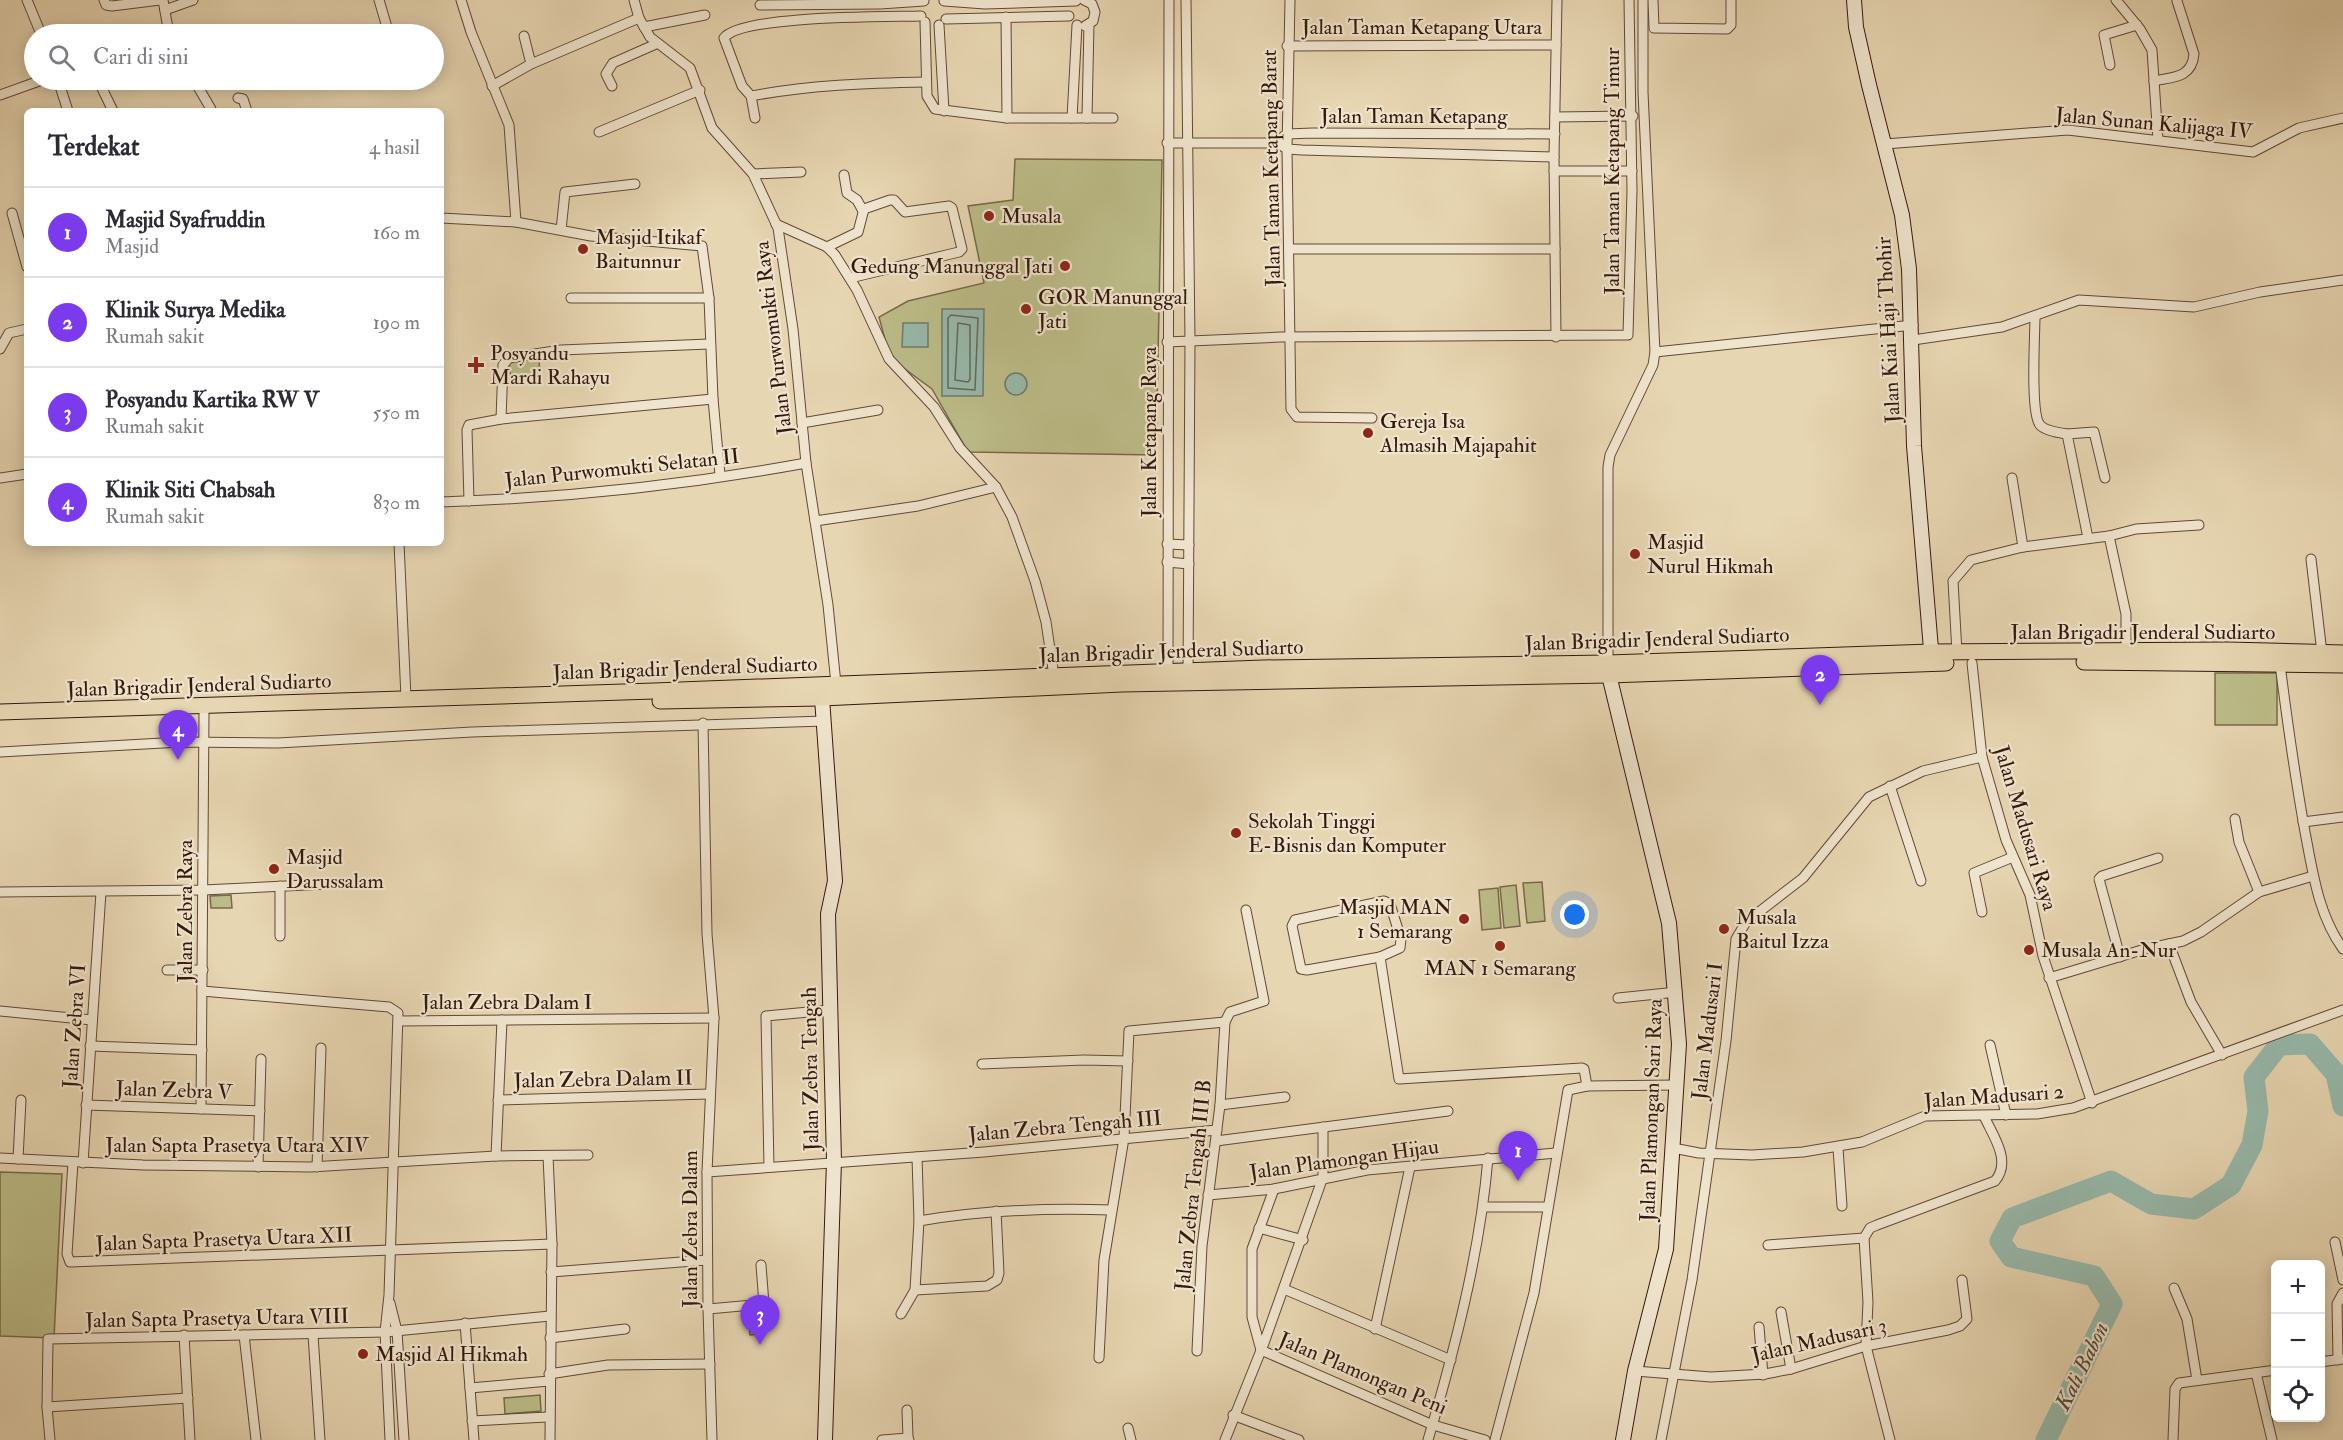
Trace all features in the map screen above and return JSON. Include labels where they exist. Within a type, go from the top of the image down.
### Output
[{"type":"main road","name":"Jalan Brigadir Jenderal Sudiarto","points":[[0,712],[39,715],[204,713],[822,698],[1188,677],[1609,669],[1931,657],[1957,653],[2228,650],[2343,653]]},
{"type":"main road","name":"Jalan Brigadir Jenderal Sudiarto","points":[[1931,657],[1972,663],[2343,665]]},
{"type":"main road","name":"Jalan Brigadir Jenderal Sudiarto","points":[[0,720],[39,715],[406,698],[1054,676],[1167,678]]},
{"type":"street","points":[[27,0],[37,24]]},
{"type":"street","points":[[104,0],[106,5],[112,6],[193,0]]},
{"type":"street","points":[[379,0],[386,24]]},
{"type":"street","points":[[461,0],[492,86],[509,125],[516,222]]},
{"type":"street","name":"Jalan Purwomukti Raya","points":[[634,0],[642,23],[657,44],[687,65],[700,90],[716,135],[753,174],[780,237],[793,329],[806,463],[828,605],[836,684]]},
{"type":"street","points":[[761,24],[760,2],[880,4],[925,0]]},
{"type":"street","points":[[925,0],[920,8],[923,19],[929,104],[944,111],[1007,117],[1113,118]]},
{"type":"street","points":[[943,0],[985,4],[1080,0],[1092,4],[1095,12],[1089,24],[1087,118]]},
{"type":"street","points":[[943,0],[948,9],[943,22],[944,111]]},
{"type":"street","points":[[1072,118],[1077,26],[1069,16],[1069,9],[1080,0]]},
{"type":"street","name":"Jalan Ketapang Raya","points":[[1167,678],[1169,0]]},
{"type":"street","name":"Jalan Ketapang Raya","points":[[1186,0],[1190,341],[1188,677]]},
{"type":"street","name":"Jalan Taman Ketapang Barat","points":[[1290,0],[1287,46],[1287,149],[1291,409],[1294,416],[1372,418]]},
{"type":"street","points":[[1167,342],[1291,337],[1556,337],[1554,157],[1557,0]]},
{"type":"street","name":"Jalan Taman Ketapang Timur","points":[[1556,337],[1622,337],[1628,333],[1633,116],[1629,0]]},
{"type":"street","points":[[1609,669],[1607,477],[1610,455],[1650,371],[1655,352],[1642,92],[1643,0]]},
{"type":"street","points":[[1653,0],[1654,28],[1727,29],[1731,25],[1731,0]]},
{"type":"street","name":"Jalan Kiai Haji Thohir","points":[[1854,0],[1861,48],[1902,215],[1913,340],[1914,446],[1931,657]]},
{"type":"street","points":[[2154,81],[2181,76],[2189,71],[2193,63],[2194,54],[2177,0]]},
{"type":"street","points":[[2120,1],[2152,50],[2158,140]]},
{"type":"street","points":[[163,3],[168,24]]},
{"type":"street","points":[[492,86],[531,64],[642,23],[705,15]]},
{"type":"street","points":[[755,118],[751,96],[742,86],[724,38],[729,32],[761,24],[923,19],[943,22],[1006,17],[1069,16]]},
{"type":"street","points":[[1006,17],[1007,117]]},
{"type":"street","points":[[1077,26],[1089,24]]},
{"type":"street","points":[[2110,65],[2104,35],[2137,25]]},
{"type":"street","points":[[524,36],[531,64]]},
{"type":"street","points":[[612,86],[606,70],[613,63],[657,44]]},
{"type":"street","name":"Jalan Taman Ketapang Utara","points":[[1287,46],[1556,45]]},
{"type":"street","points":[[751,96],[829,85],[926,82]]},
{"type":"street","points":[[0,95],[24,86]]},
{"type":"street","points":[[61,90],[67,108]]},
{"type":"street","points":[[103,90],[112,108]]},
{"type":"street","points":[[200,90],[210,108]]},
{"type":"street","points":[[599,132],[700,90]]},
{"type":"street","points":[[238,98],[243,99],[246,108]]},
{"type":"street","points":[[1555,117],[1633,116]]},
{"type":"street","name":"Jalan Sunan Kalijaga IV","points":[[1885,144],[2068,130],[2253,152],[2299,128],[2343,118]]},
{"type":"street","points":[[1276,143],[1287,134]]},
{"type":"street","name":"Jalan Taman Ketapang","points":[[1287,134],[1555,134]]},
{"type":"street","points":[[1410,134],[1410,153]]},
{"type":"street","points":[[1435,134],[1435,154]]},
{"type":"street","name":"Jalan Taman Ketapang","points":[[1167,143],[1276,143],[1287,149],[1554,157]]},
{"type":"street","points":[[1554,171],[1632,171]]},
{"type":"street","points":[[753,174],[801,172]]},
{"type":"street","points":[[827,247],[858,232],[863,211],[857,200],[847,193],[844,175]]},
{"type":"street","points":[[561,231],[565,192],[635,184]]},
{"type":"street","points":[[850,278],[946,256],[962,249],[951,207],[905,212],[890,200],[863,211]]},
{"type":"street","points":[[12,213],[24,256]]},
{"type":"street","points":[[444,218],[516,222],[591,236],[695,244],[703,248],[709,298],[709,344],[720,475]]},
{"type":"street","points":[[776,224],[827,247],[850,278],[889,359],[934,407],[960,448],[996,487],[1012,517],[1035,581],[1046,622],[1054,676]]},
{"type":"street","points":[[1290,249],[1555,249]]},
{"type":"street","points":[[1913,340],[1992,329],[2079,300],[2194,307],[2260,292],[2343,280]]},
{"type":"street","points":[[570,298],[709,298]]},
{"type":"street","points":[[2035,316],[2034,386],[2039,422],[2043,427],[2067,434],[2094,432],[2105,478]]},
{"type":"street","points":[[1655,352],[1912,325]]},
{"type":"street","points":[[0,349],[9,333],[24,330]]},
{"type":"street","points":[[501,419],[503,365],[512,356],[561,350],[709,344]]},
{"type":"street","points":[[469,501],[468,427],[501,419],[713,399]]},
{"type":"street","points":[[802,423],[878,410]]},
{"type":"street","points":[[2067,434],[2088,538]]},
{"type":"street","name":"Jalan Purwomukti Selatan II","points":[[444,502],[639,487],[806,463]]},
{"type":"street","points":[[0,478],[24,474]]},
{"type":"street","points":[[2012,478],[2023,548]]},
{"type":"street","points":[[815,520],[918,506],[996,487]]},
{"type":"street","points":[[1957,653],[1952,586],[1956,576],[1971,560],[2023,548],[2109,536],[2136,529],[2199,525]]},
{"type":"street","points":[[2109,536],[2126,614],[2126,652]]},
{"type":"street","points":[[1167,544],[1189,545]]},
{"type":"street","points":[[399,546],[406,698]]},
{"type":"street","points":[[2311,559],[2322,653]]},
{"type":"street","points":[[1167,562],[1188,564]]},
{"type":"street","points":[[1167,624],[1188,624]]},
{"type":"street","name":"Jalan Madusari Raya","points":[[1972,663],[1982,757],[2013,857],[2030,895],[2049,978],[2092,1102]]},
{"type":"street","points":[[2280,664],[2293,768],[2313,876],[2326,920],[2343,949]]},
{"type":"street","name":"Jalan Plamongan Sari Raya","points":[[1609,669],[1665,903],[1677,992],[1677,1085],[1666,1249],[1635,1371],[1623,1440]]},
{"type":"street","name":"Jalan Zebra Tengah","points":[[822,698],[836,881],[828,914],[834,1161],[825,1440]]},
{"type":"street","name":"Jalan Zebra Raya","points":[[201,1109],[204,713]]},
{"type":"street","points":[[0,752],[205,743],[278,743],[703,723],[825,721]]},
{"type":"street","name":"Jalan Zebra Dalam","points":[[703,723],[707,922],[714,1018],[707,1172],[712,1440]]},
{"type":"street","name":"Jalan Madusari I","points":[[1661,1440],[1692,1280],[1739,931],[1762,909],[1803,878],[1861,804],[1890,786],[1923,771],[1982,757]]},
{"type":"street","points":[[1890,786],[1921,881]]},
{"type":"street","points":[[2303,822],[2343,816]]},
{"type":"street","points":[[2235,819],[2239,842],[2259,892]]},
{"type":"street","points":[[1982,912],[1974,873],[2013,857]]},
{"type":"street","points":[[2120,957],[2099,879],[2158,858]]},
{"type":"street","points":[[2049,978],[2169,944],[2201,932],[2259,892],[2313,876]]},
{"type":"street","points":[[0,892],[203,890],[328,884]]},
{"type":"street","points":[[279,886],[280,936]]},
{"type":"street","name":"Jalan Zebra VI","points":[[67,1254],[86,1105],[101,892]]},
{"type":"street","points":[[1387,901],[1401,942],[1397,950],[1380,957],[1303,970],[1299,967],[1293,922],[1298,918],[1387,901]]},
{"type":"street","points":[[1099,1358],[1104,1260],[1124,1138],[1129,1034],[1134,1029],[1225,1022],[1230,1012],[1264,1001],[1246,910]]},
{"type":"street","points":[[2169,944],[2191,1002],[2222,1055]]},
{"type":"street","points":[[1380,957],[1399,1079],[1581,1068],[1584,1069],[1587,1086]]},
{"type":"street","points":[[167,970],[202,970]]},
{"type":"street","name":"Jalan Zebra Dalam I","points":[[202,991],[389,1007],[396,1011],[399,1021],[714,1018]]},
{"type":"street","points":[[1618,998],[1677,992]]},
{"type":"street","points":[[769,1167],[766,1016],[830,1010]]},
{"type":"street","name":"Jalan Madusari 2","points":[[1673,1148],[1694,1152],[1752,1155],[1838,1148],[1874,1138],[1924,1116],[1984,1116],[2057,1112],[2092,1102],[2343,1010]]},
{"type":"street","points":[[0,1011],[92,1020]]},
{"type":"street","points":[[496,1156],[502,1020]]},
{"type":"street","points":[[390,1440],[385,1332],[399,1021]]},
{"type":"street","name":"Jalan Zebra Tengah III B","points":[[1197,1351],[1202,1246],[1220,1105],[1225,1022]]},
{"type":"street","points":[[1990,1045],[2006,1115]]},
{"type":"street","points":[[90,1046],[202,1050]]},
{"type":"street","points":[[317,1167],[321,1048]]},
{"type":"street","points":[[258,1167],[261,1059]]},
{"type":"street","points":[[982,1065],[1084,1060],[1128,1061]]},
{"type":"street","points":[[1495,1440],[1528,1320],[1566,1094],[1571,1088],[1587,1086],[1677,1085]]},
{"type":"street","name":"Jalan Zebra Dalam II","points":[[498,1100],[709,1094]]},
{"type":"street","points":[[1220,1105],[1285,1097]]},
{"type":"street","points":[[18,1159],[21,1101]]},
{"type":"street","name":"Jalan Zebra V","points":[[86,1105],[260,1111]]},
{"type":"street","name":"Jalan Plamongan Hijau","points":[[1216,1141],[1448,1111]]},
{"type":"street","points":[[1890,1440],[1866,1346],[1868,1302],[1864,1238],[1870,1228],[1995,1181],[2002,1171],[2002,1155],[1984,1116]]},
{"type":"street","points":[[1225,1440],[1233,1414],[1261,1350],[1303,1240],[1323,1177],[1323,1126]]},
{"type":"street","name":"Jalan Zebra Tengah III","points":[[707,1172],[1217,1130]]},
{"type":"street","points":[[1838,1148],[1842,1206]]},
{"type":"street","name":"Jalan Plamongan Hijau","points":[[1208,1195],[1274,1189],[1323,1177],[1367,1170],[1556,1153]]},
{"type":"street","name":"Jalan Sapta Prasetya Utara XIV","points":[[0,1158],[317,1167],[496,1156],[588,1155]]},
{"type":"street","points":[[548,1156],[552,1244],[548,1417],[550,1440]]},
{"type":"street","points":[[901,1314],[915,1290],[919,1221],[917,1156]]},
{"type":"street","points":[[1428,1440],[1450,1360],[1484,1208],[1488,1158]]},
{"type":"street","points":[[1375,1329],[1410,1167]]},
{"type":"street","points":[[1261,1350],[1252,1317],[1252,1249],[1274,1189]]},
{"type":"street","points":[[1484,1208],[1547,1207]]},
{"type":"street","points":[[919,1221],[1041,1208],[1111,1210]]},
{"type":"street","points":[[915,1290],[987,1286],[997,1280],[999,1274],[996,1211]]},
{"type":"street","points":[[1259,1228],[1303,1240]]},
{"type":"street","points":[[1768,1245],[1864,1238]]},
{"type":"street","points":[[2335,1242],[2343,1280]]},
{"type":"street","points":[[389,1252],[552,1244]]},
{"type":"street","name":"Jalan Sapta Prasetya Utara XII","points":[[67,1254],[68,1260],[73,1262],[389,1252]]},
{"type":"street","points":[[551,1272],[707,1260]]},
{"type":"street","points":[[708,1309],[764,1304],[761,1265]]},
{"type":"street","name":"Jalan Madusari 3","points":[[1635,1371],[1673,1376],[1762,1374],[1791,1369],[1866,1346],[1948,1330],[1964,1323],[1968,1313],[1962,1280]]},
{"type":"street","points":[[2174,1288],[2187,1319],[2197,1380]]},
{"type":"street","points":[[1284,1289],[1450,1360]]},
{"type":"street","points":[[2325,1361],[2340,1359],[2337,1304],[2343,1293]]},
{"type":"street","points":[[388,1295],[397,1330],[404,1440]]},
{"type":"street","points":[[1781,1312],[1791,1369]]},
{"type":"street","name":"Jalan Sapta Prasetya Utara VIII","points":[[47,1407],[46,1340],[49,1339],[385,1332],[550,1316]]},
{"type":"street","points":[[465,1323],[474,1440]]},
{"type":"street","points":[[1759,1327],[1762,1374]]},
{"type":"street","points":[[550,1338],[625,1329]]},
{"type":"street","points":[[184,1335],[190,1440]]},
{"type":"street","points":[[244,1335],[256,1440]]},
{"type":"street","points":[[313,1335],[320,1440]]},
{"type":"street","name":"Jalan Plamongan Peni","points":[[1261,1350],[1432,1425],[1485,1440]]},
{"type":"street","points":[[470,1388],[549,1378],[608,1365],[710,1364]]},
{"type":"street","points":[[2173,1440],[2176,1385],[2197,1380],[2271,1371]]},
{"type":"street","points":[[2256,1373],[2272,1440]]},
{"type":"street","points":[[50,1440],[47,1407],[188,1398]]},
{"type":"street","points":[[882,1440],[908,1439],[907,1410]]},
{"type":"street","points":[[1233,1414],[1299,1440]]},
{"type":"street","points":[[472,1420],[548,1417]]},
{"type":"street","points":[[1128,1428],[1131,1440]]},
{"type":"green space","name":"GOR Manunggal Jati","points":[[1015,159],[1162,160],[1156,455],[968,452],[932,389],[890,358],[879,317],[908,301],[984,283],[968,206],[1013,200]]},
{"type":"green space","points":[[539,358],[540,378],[511,381],[509,361]]},
{"type":"green space","points":[[2215,673],[2277,673],[2277,725],[2215,725]]},
{"type":"green space","points":[[1542,882],[1545,921],[1527,923],[1523,883]]},
{"type":"green space","points":[[1516,885],[1520,926],[1504,928],[1500,887]]},
{"type":"green space","points":[[1498,888],[1501,928],[1482,930],[1479,890]]},
{"type":"green space","points":[[231,895],[232,908],[211,908],[210,896]]},
{"type":"green space","points":[[0,1172],[62,1174],[54,1338],[0,1336]]},
{"type":"green space","points":[[759,1315],[761,1334],[750,1335],[748,1316]]},
{"type":"green space","points":[[540,1395],[541,1411],[505,1414],[504,1398]]},
{"type":"water","points":[[942,309],[984,309],[983,396],[942,396]]},
{"type":"water","points":[[903,323],[928,323],[928,347],[902,347]]},
{"type":"water","points":[[1016,373],[1024,376],[1027,384],[1024,392],[1016,395],[1008,392],[1005,384],[1008,376]]},
{"type":"waterway","name":"Kali Babon","points":[[2046,1440],[2112,1304],[2094,1276],[2011,1257],[2000,1241],[2012,1218],[2111,1181],[2151,1204],[2194,1209],[2231,1185],[2252,1145],[2258,1111],[2254,1077],[2279,1045],[2310,1044],[2336,1074],[2343,1106]]},
{"type":"place","name":"Musala","points":[[989,216]]},
{"type":"place","name":"Masjid Itikaf Baitunnur","points":[[583,249]]},
{"type":"place","name":"Gedung Manunggal Jati","points":[[1065,266]]},
{"type":"place","name":"GOR Manunggal Jati","points":[[1026,309]]},
{"type":"place","name":"Posyandu Mardi Rahayu","points":[[476,365]]},
{"type":"place","name":"Gereja Isa Almasih Majapahit","points":[[1368,433]]},
{"type":"place","name":"Masjid Nurul Hikmah","points":[[1635,554]]},
{"type":"place","name":"Klinik Surya Medika","points":[[1820,705]]},
{"type":"place","name":"Klinik Siti Chabsah","points":[[178,760]]},
{"type":"place","name":"Sekolah Tinggi E-Bisnis dan Komputer","points":[[1236,833]]},
{"type":"place","name":"Masjid Darussalam","points":[[274,869]]},
{"type":"place","name":"Masjid MAN 1 Semarang","points":[[1464,919]]},
{"type":"place","name":"Musala Baitul Izza","points":[[1724,929]]},
{"type":"place","name":"MAN 1 Semarang","points":[[1500,946]]},
{"type":"place","name":"Musala An-Nur","points":[[2029,950]]},
{"type":"place","name":"Masjid Syafruddin","points":[[1518,1181]]},
{"type":"place","name":"Posyandu Kartika RW V","points":[[760,1345]]},
{"type":"place","name":"Masjid Al Hikmah","points":[[363,1354]]}]
